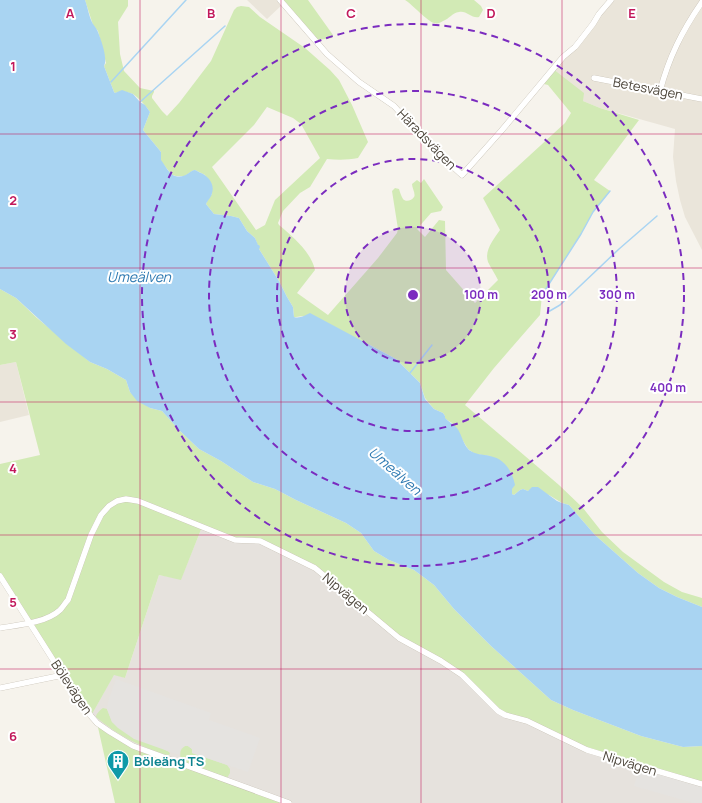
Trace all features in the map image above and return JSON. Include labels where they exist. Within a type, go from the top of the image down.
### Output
[{"type":"street","name":"Häradsvägen","points":[[280,0],[327,54],[359,82],[394,106],[462,175],[563,57],[575,47],[611,0]]},
{"type":"street","points":[[660,90],[667,66],[684,30],[702,2]]},
{"type":"street","name":"Betesvägen","points":[[594,78],[702,99]]},
{"type":"street","name":"Nipvägen","points":[[0,628],[47,618],[61,609],[68,600],[91,535],[101,515],[108,506],[117,501],[126,499],[138,501],[235,540],[260,541],[315,568],[399,638],[441,661],[462,675],[498,711],[505,715],[526,721],[587,750],[702,784]]},
{"type":"street","name":"Bölevägen","points":[[0,576],[78,698],[90,716],[97,723],[133,746],[289,803]]},
{"type":"street","points":[[0,688],[63,675]]},
{"type":"shaded area","points":[[247,0],[280,0],[283,4],[267,19]]},
{"type":"shaded area","points":[[611,0],[702,0],[702,250],[685,217],[680,200],[673,157],[675,129],[600,108],[583,101],[553,69]]},
{"type":"shaded area","points":[[16,362],[29,415],[0,422],[0,365]]},
{"type":"shaded area","points":[[202,527],[260,541],[315,568],[702,803],[289,803],[133,746],[91,716],[114,674],[125,678],[159,575],[181,579]]},
{"type":"shaded area","points":[[116,679],[211,713],[209,720],[260,738],[248,772],[192,753],[192,749],[188,746],[181,748],[179,755],[134,739],[118,728],[112,722],[107,709]]},
{"type":"shaded area","points":[[640,766],[702,784],[702,803],[694,803],[634,786]]},
{"type":"green space","points":[[85,0],[128,0],[128,6],[118,22],[120,54],[124,71],[140,88],[154,91],[152,98],[167,116],[179,103],[211,61],[234,10],[241,6],[249,7],[260,17],[305,48],[339,80],[368,142],[358,158],[343,160],[327,159],[310,187],[300,193],[283,211],[278,223],[306,251],[315,270],[297,293],[328,315],[378,258],[397,233],[398,229],[392,191],[395,188],[399,189],[405,201],[410,200],[414,196],[412,184],[417,180],[421,183],[424,179],[443,207],[441,211],[431,213],[417,229],[425,237],[439,220],[445,221],[446,270],[475,303],[498,280],[488,262],[487,253],[490,245],[500,230],[483,198],[565,123],[571,113],[548,85],[541,85],[553,69],[584,93],[583,101],[639,120],[594,180],[610,191],[593,212],[581,234],[542,295],[540,315],[494,368],[465,405],[559,485],[583,508],[602,532],[623,552],[664,582],[682,592],[702,598],[702,607],[659,588],[638,573],[595,535],[569,505],[562,503],[549,495],[530,490],[528,491],[523,489],[514,495],[512,494],[512,489],[490,456],[475,454],[468,449],[452,423],[444,418],[445,416],[443,413],[434,409],[425,398],[420,383],[396,359],[370,345],[303,316],[294,317],[293,307],[259,249],[255,238],[247,231],[239,218],[214,214],[206,204],[212,194],[205,175],[195,170],[185,176],[172,175],[160,160],[161,152],[143,130],[150,112],[133,94],[123,91],[114,92],[104,66],[106,63],[98,31],[93,25]],"holes":[[[267,107],[293,118],[301,124],[320,158],[275,200],[265,225],[256,230],[212,167],[254,125]]]},
{"type":"green space","points":[[283,0],[308,0],[333,35],[332,38],[318,40]]},
{"type":"green space","points":[[405,0],[474,0],[483,10],[479,17],[474,17],[464,12],[459,12],[441,22],[435,23],[431,22]]},
{"type":"green space","points":[[0,289],[16,298],[37,318],[90,362],[107,369],[126,380],[130,392],[150,408],[162,411],[199,449],[221,461],[253,482],[275,489],[346,523],[361,533],[374,551],[389,560],[414,570],[434,585],[454,609],[491,646],[551,700],[641,736],[683,747],[702,746],[702,784],[587,750],[547,730],[505,715],[462,675],[399,638],[315,568],[260,541],[235,540],[202,527],[181,580],[159,575],[125,678],[114,675],[91,716],[0,576],[0,464],[40,455],[16,362],[0,365]]},
{"type":"green space","points":[[103,708],[107,709],[112,722],[169,752],[170,754],[163,754],[144,747],[112,729],[96,717],[98,712]]},
{"type":"green space","points":[[97,723],[133,746],[289,803],[115,803]]},
{"type":"green space","points":[[185,746],[192,749],[192,753],[227,765],[230,769],[230,773],[227,778],[181,761],[180,752]]},
{"type":"water","name":"Umeälven","points":[[0,0],[85,0],[90,18],[98,31],[105,54],[104,66],[114,92],[115,93],[122,90],[133,94],[150,112],[143,130],[161,152],[161,160],[171,174],[179,177],[195,170],[204,174],[208,178],[213,186],[213,190],[206,204],[214,214],[239,218],[247,231],[255,238],[260,247],[259,249],[293,307],[294,317],[300,317],[310,313],[396,359],[420,383],[425,399],[434,409],[443,413],[445,418],[457,428],[469,450],[477,454],[487,455],[500,460],[507,466],[510,470],[515,485],[512,489],[512,494],[514,495],[523,489],[528,491],[532,487],[538,487],[557,501],[569,505],[595,535],[638,573],[659,588],[702,607],[702,746],[683,747],[641,736],[551,700],[491,646],[454,609],[434,585],[414,570],[389,560],[374,551],[361,533],[346,523],[275,489],[253,482],[221,461],[199,449],[162,411],[150,408],[137,401],[130,392],[126,380],[107,369],[90,362],[66,344],[16,298],[0,289]]},
{"type":"waterway","points":[[111,82],[186,0]]},
{"type":"waterway","points":[[140,102],[225,26]]},
{"type":"waterway","points":[[542,295],[581,234],[593,212],[610,191]]},
{"type":"waterway","points":[[548,312],[560,305],[619,249],[657,216]]},
{"type":"waterway","points":[[410,373],[432,345]]},
{"type":"place","name":"Böleäng TS","points":[[118,780]]}]
